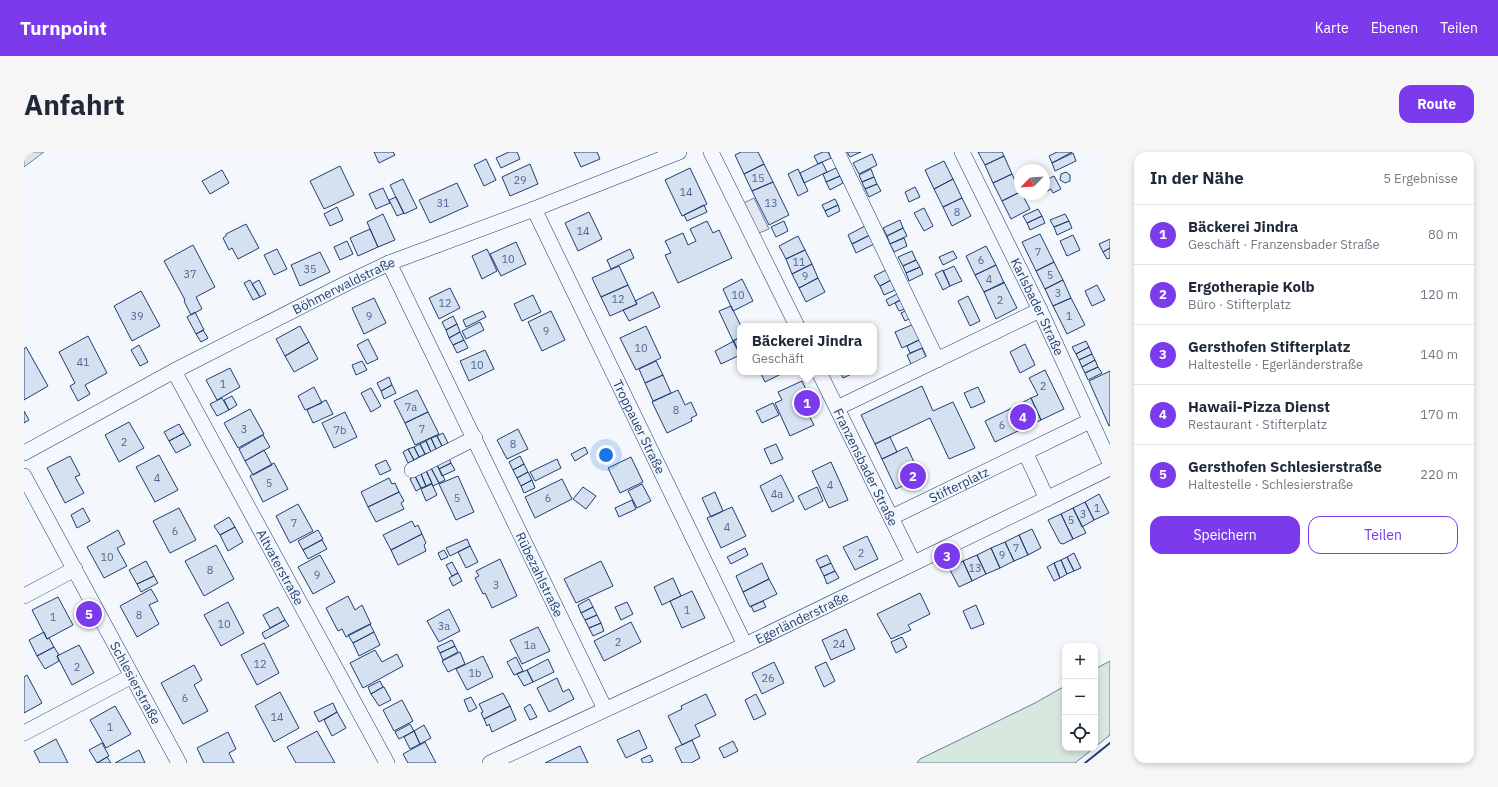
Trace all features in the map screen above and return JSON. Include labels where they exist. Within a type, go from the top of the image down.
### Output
[{"type":"street","name":"Böhmerwaldstraße","points":[[24,453],[174,371],[346,283],[389,263],[534,209],[678,152]]},
{"type":"street","points":[[711,152],[796,323]]},
{"type":"street","points":[[837,152],[937,360]]},
{"type":"street","name":"Karlsbader Straße","points":[[962,152],[1040,310],[1090,422],[1110,462]]},
{"type":"street","name":"Troppauer Straße","points":[[534,209],[745,644]]},
{"type":"street","name":"Rübezahlstraße","points":[[389,263],[605,709]]},
{"type":"street","points":[[837,408],[1040,310]]},
{"type":"street","name":"Altvaterstraße","points":[[174,371],[387,763]]},
{"type":"street","name":"Franzensbader Straße","points":[[820,375],[913,562]]},
{"type":"street","name":"Stifterplatz","points":[[892,518],[1090,422]]},
{"type":"street","points":[[412,470],[475,438]]},
{"type":"street","points":[[1026,454],[1047,499]]},
{"type":"street","name":"Egerländerstraße","points":[[490,763],[745,644],[1110,468]]},
{"type":"street","name":"Schlesierstraße","points":[[24,476],[180,763]]},
{"type":"street","points":[[24,596],[75,570]]},
{"type":"street","points":[[24,733],[132,676]]},
{"type":"shaded area","points":[[24,152],[44,152],[24,167]]},
{"type":"shaded area","points":[[754,198],[769,229],[759,233],[744,203]]},
{"type":"shaded area","points":[[1110,661],[1110,735],[1098,745],[1098,679],[1098,667]]},
{"type":"shaded area","points":[[1062,688],[1062,751],[1090,751],[1075,763],[917,763],[920,759],[1035,703]]},
{"type":"building","points":[[374,152],[393,152],[395,155],[379,163]]},
{"type":"building","points":[[509,152],[517,152],[520,159],[501,168],[496,158]]},
{"type":"building","points":[[574,152],[597,152],[600,159],[581,167]]},
{"type":"building","points":[[741,152],[758,152],[764,164],[744,174],[735,155]]},
{"type":"building","points":[[823,152],[828,152],[831,158],[818,164],[814,156]]},
{"type":"building","points":[[847,152],[861,152],[850,157]]},
{"type":"building","points":[[978,152],[1002,152],[1004,156],[985,165]]},
{"type":"building","points":[[1057,152],[1072,152],[1052,163],[1049,156]]},
{"type":"building","points":[[1073,153],[1076,161],[1055,171],[1052,163]]},
{"type":"building","points":[[872,154],[877,165],[859,174],[853,163]]},
{"type":"building","points":[[1004,156],[1012,174],[993,183],[985,165]]},
{"type":"building","points":[[486,159],[496,180],[484,186],[474,165]]},
{"type":"building","points":[[944,161],[953,179],[934,189],[925,170]]},
{"type":"building","points":[[822,162],[827,172],[804,183],[800,173]]},
{"type":"building","points":[[530,164],[538,184],[510,196],[502,177]]},
{"type":"building","points":[[764,164],[773,182],[752,191],[744,174]]},
{"type":"building","points":[[340,166],[354,195],[324,209],[310,181]]},
{"type":"building","points":[[690,168],[707,204],[682,216],[665,180]]},
{"type":"building","points":[[836,168],[840,176],[826,182],[823,174]]},
{"type":"building","points":[[798,169],[808,191],[798,196],[788,174]]},
{"type":"building","points":[[871,169],[874,177],[862,182],[859,175]]},
{"type":"building","points":[[222,170],[229,183],[210,194],[202,181]]},
{"type":"building","points":[[1066,172],[1070,175],[1070,181],[1065,183],[1060,180],[1061,174]]},
{"type":"building","points":[[1012,174],[1014,178],[1014,195],[1002,201],[993,183]]},
{"type":"building","points":[[840,176],[843,183],[830,190],[826,182]]},
{"type":"building","points":[[1054,176],[1061,189],[1053,193],[1050,190],[1050,178]]},
{"type":"building","points":[[874,177],[877,184],[865,189],[862,182]]},
{"type":"building","points":[[403,179],[417,208],[404,214],[390,185]]},
{"type":"building","points":[[953,179],[962,198],[943,207],[934,189]]},
{"type":"building","points":[[773,182],[789,215],[769,225],[752,191]]},
{"type":"building","points":[[457,183],[468,206],[430,223],[419,200]]},
{"type":"building","points":[[877,184],[881,191],[869,197],[865,189]]},
{"type":"building","points":[[915,187],[920,197],[909,202],[905,192]]},
{"type":"building","points":[[383,188],[390,203],[376,209],[369,194]]},
{"type":"building","points":[[1014,195],[1014,200],[1025,200],[1030,209],[1011,219],[1002,201]]},
{"type":"building","points":[[396,197],[404,213],[397,216],[389,200]]},
{"type":"building","points":[[962,198],[971,216],[952,226],[943,207]]},
{"type":"building","points":[[835,199],[838,205],[825,211],[822,205]]},
{"type":"building","points":[[704,205],[707,212],[687,221],[684,215]]},
{"type":"building","points":[[838,205],[840,211],[828,217],[825,211]]},
{"type":"building","points":[[337,207],[343,220],[330,226],[324,214]]},
{"type":"building","points":[[924,208],[933,226],[924,231],[914,213]]},
{"type":"building","points":[[1038,209],[1042,216],[1027,223],[1023,216]]},
{"type":"building","points":[[589,212],[602,239],[578,251],[565,223]]},
{"type":"building","points":[[383,214],[395,240],[378,247],[367,222]]},
{"type":"building","points":[[1065,214],[1069,221],[1054,227],[1050,220]]},
{"type":"building","points":[[1042,216],[1045,223],[1030,230],[1027,223]]},
{"type":"building","points":[[900,220],[903,228],[887,236],[883,228]]},
{"type":"building","points":[[707,221],[713,233],[719,230],[732,258],[678,283],[665,255],[671,253],[665,241],[683,233],[688,245],[696,241],[690,229]]},
{"type":"building","points":[[784,221],[788,231],[776,237],[771,227]]},
{"type":"building","points":[[1069,221],[1072,228],[1057,235],[1054,227]]},
{"type":"building","points":[[246,224],[259,248],[238,259],[232,248],[229,250],[223,238],[226,234]]},
{"type":"building","points":[[865,226],[870,235],[852,244],[848,235]]},
{"type":"building","points":[[903,228],[907,236],[890,244],[887,236]]},
{"type":"building","points":[[370,229],[378,247],[358,256],[350,238]]},
{"type":"building","points":[[1040,234],[1054,262],[1036,271],[1022,242]]},
{"type":"building","points":[[870,235],[874,244],[856,253],[852,244]]},
{"type":"building","points":[[1073,235],[1080,250],[1067,256],[1060,241]]},
{"type":"building","points":[[798,236],[805,250],[786,259],[779,246]]},
{"type":"building","points":[[904,238],[907,246],[894,252],[890,244]]},
{"type":"building","points":[[1110,239],[1110,248],[1103,252],[1099,244]]},
{"type":"building","points":[[347,241],[353,254],[340,260],[334,247]]},
{"type":"building","points":[[516,242],[526,264],[501,276],[490,254]]},
{"type":"building","points":[[193,245],[215,287],[196,297],[202,309],[191,315],[184,301],[185,300],[164,261]]},
{"type":"building","points":[[986,246],[996,265],[975,275],[966,256]]},
{"type":"building","points":[[1110,248],[1110,258],[1107,259],[1103,252]]},
{"type":"building","points":[[277,249],[287,269],[274,275],[264,255]]},
{"type":"building","points":[[487,249],[497,271],[482,279],[472,256]]},
{"type":"building","points":[[630,249],[634,258],[611,269],[607,260]]},
{"type":"building","points":[[805,250],[812,264],[792,274],[786,259]]},
{"type":"building","points":[[912,251],[916,260],[903,266],[898,257]]},
{"type":"building","points":[[953,251],[957,258],[943,265],[939,257]]},
{"type":"building","points":[[320,252],[330,272],[300,286],[291,265]]},
{"type":"building","points":[[916,260],[920,267],[906,273],[903,266]]},
{"type":"building","points":[[1054,262],[1063,280],[1045,289],[1036,271]]},
{"type":"building","points":[[812,264],[818,278],[799,288],[792,274]]},
{"type":"building","points":[[996,265],[1004,283],[984,292],[975,275]]},
{"type":"building","points":[[619,266],[628,285],[601,297],[592,278]]},
{"type":"building","points":[[954,266],[962,281],[950,286],[943,271]]},
{"type":"building","points":[[920,267],[923,274],[909,281],[906,273]]},
{"type":"building","points":[[886,270],[891,280],[880,286],[874,276]]},
{"type":"building","points":[[943,270],[950,286],[943,290],[935,274]]},
{"type":"building","points":[[818,278],[825,292],[806,302],[799,288]]},
{"type":"building","points":[[742,279],[753,301],[733,311],[723,289]]},
{"type":"building","points":[[250,280],[260,297],[253,300],[244,283]]},
{"type":"building","points":[[259,280],[266,294],[260,297],[252,284]]},
{"type":"building","points":[[891,280],[895,290],[884,295],[880,286]]},
{"type":"building","points":[[1063,280],[1071,298],[1053,306],[1045,289]]},
{"type":"building","points":[[1004,282],[1017,308],[996,319],[984,292]]},
{"type":"building","points":[[628,285],[637,304],[610,316],[601,297]]},
{"type":"building","points":[[1097,285],[1105,300],[1092,306],[1085,291]]},
{"type":"building","points":[[450,288],[460,308],[439,319],[429,298]]},
{"type":"building","points":[[141,291],[160,326],[132,341],[114,306]]},
{"type":"building","points":[[653,292],[660,307],[629,321],[623,310],[637,304],[635,301]]},
{"type":"building","points":[[897,294],[900,300],[889,306],[886,300]]},
{"type":"building","points":[[533,295],[541,312],[522,321],[514,304]]},
{"type":"building","points":[[968,296],[980,321],[970,326],[958,301]]},
{"type":"building","points":[[374,298],[386,323],[364,334],[352,308]]},
{"type":"building","points":[[1071,298],[1085,325],[1067,334],[1053,306]]},
{"type":"building","points":[[901,300],[905,309],[899,311],[895,303]]},
{"type":"building","points":[[731,306],[740,323],[737,323],[737,339],[733,341],[719,311]]},
{"type":"building","points":[[909,309],[913,317],[905,321],[901,313]]},
{"type":"building","points":[[483,311],[486,317],[466,327],[463,320]]},
{"type":"building","points":[[551,311],[565,340],[542,351],[528,322]]},
{"type":"building","points":[[195,312],[204,330],[196,334],[187,317]]},
{"type":"building","points":[[453,316],[457,324],[446,330],[442,322]]},
{"type":"building","points":[[480,322],[484,330],[466,339],[462,331]]},
{"type":"building","points":[[457,324],[460,332],[449,338],[446,330]]},
{"type":"building","points":[[914,324],[921,339],[902,348],[895,332]]},
{"type":"building","points":[[300,326],[309,342],[285,356],[276,339]]},
{"type":"building","points":[[646,326],[661,358],[636,370],[620,338]]},
{"type":"building","points":[[203,330],[208,338],[201,342],[196,334]]},
{"type":"building","points":[[460,332],[464,340],[453,345],[449,338]]},
{"type":"building","points":[[88,336],[107,373],[85,385],[90,394],[78,401],[70,386],[75,383],[59,352]]},
{"type":"building","points":[[368,339],[378,359],[367,364],[357,345]]},
{"type":"building","points":[[737,339],[737,349],[733,341]]},
{"type":"building","points":[[921,339],[925,347],[910,353],[907,346]]},
{"type":"building","points":[[464,340],[468,348],[457,353],[453,345]]},
{"type":"building","points":[[734,341],[737,348],[737,356],[721,364],[715,351]]},
{"type":"building","points":[[1086,341],[1089,347],[1076,354],[1072,347]]},
{"type":"building","points":[[309,342],[318,359],[294,372],[285,356]]},
{"type":"building","points":[[1025,344],[1035,365],[1020,373],[1010,352]]},
{"type":"building","points":[[139,345],[148,362],[140,366],[131,350]]},
{"type":"building","points":[[26,347],[48,386],[24,400],[24,349]]},
{"type":"building","points":[[1089,347],[1092,354],[1079,360],[1076,354]]},
{"type":"building","points":[[922,348],[926,357],[911,364],[907,355]]},
{"type":"building","points":[[485,350],[494,369],[469,381],[460,361]]},
{"type":"building","points":[[1092,354],[1095,360],[1082,367],[1079,360]]},
{"type":"building","points":[[1095,360],[1098,367],[1085,373],[1082,367]]},
{"type":"building","points":[[362,361],[367,370],[356,375],[352,365]]},
{"type":"building","points":[[656,361],[663,375],[645,383],[639,369]]},
{"type":"building","points":[[1098,367],[1102,373],[1088,380],[1085,373]]},
{"type":"building","points":[[230,368],[240,387],[217,400],[206,380]]},
{"type":"building","points":[[1045,370],[1064,409],[1041,420],[1031,398],[1038,395],[1029,378]]},
{"type":"building","points":[[1110,371],[1110,425],[1109,426],[1089,381]]},
{"type":"building","points":[[663,375],[671,393],[653,401],[645,383]]},
{"type":"building","points":[[762,375],[779,375],[765,382]]},
{"type":"building","points":[[842,375],[850,375],[843,378]]},
{"type":"building","points":[[389,377],[392,385],[381,391],[377,383]]},
{"type":"building","points":[[802,381],[814,406],[806,410],[814,425],[790,436],[775,403],[782,400],[778,392]]},
{"type":"building","points":[[392,385],[396,393],[384,399],[381,391]]},
{"type":"building","points":[[922,386],[933,411],[953,402],[975,448],[949,459],[930,418],[875,444],[861,415]]},
{"type":"building","points":[[314,387],[322,403],[305,410],[298,396]]},
{"type":"building","points":[[978,387],[985,402],[971,408],[964,393]]},
{"type":"building","points":[[371,388],[381,406],[371,412],[361,393]]},
{"type":"building","points":[[417,390],[428,412],[405,423],[394,401]]},
{"type":"building","points":[[678,390],[685,405],[691,402],[697,415],[691,418],[692,421],[667,433],[652,402]]},
{"type":"building","points":[[232,396],[237,405],[229,410],[224,400]]},
{"type":"building","points":[[222,398],[229,410],[217,416],[210,404]]},
{"type":"building","points":[[1031,398],[1041,420],[1020,430],[1010,409]]},
{"type":"building","points":[[326,400],[333,414],[313,423],[307,410]]},
{"type":"building","points":[[773,403],[779,415],[762,423],[756,411]]},
{"type":"building","points":[[250,409],[264,434],[238,448],[224,423]]},
{"type":"building","points":[[1010,409],[1020,430],[995,442],[985,421]]},
{"type":"building","points":[[24,411],[29,420],[24,423]]},
{"type":"building","points":[[345,412],[357,437],[334,448],[322,423]]},
{"type":"building","points":[[428,412],[439,434],[415,445],[405,423]]},
{"type":"building","points":[[129,422],[144,448],[119,462],[105,435]]},
{"type":"building","points":[[179,424],[184,433],[169,441],[164,432]]},
{"type":"building","points":[[518,429],[528,449],[507,459],[497,440]]},
{"type":"building","points":[[184,433],[191,445],[176,453],[169,441]]},
{"type":"building","points":[[443,433],[448,443],[442,446],[437,436]]},
{"type":"building","points":[[263,435],[270,447],[245,461],[239,449]]},
{"type":"building","points":[[437,436],[442,446],[436,449],[431,438]]},
{"type":"building","points":[[890,437],[897,452],[882,459],[875,444]]},
{"type":"building","points":[[431,438],[436,449],[431,452],[426,441]]},
{"type":"building","points":[[426,441],[431,452],[425,454],[420,444]]},
{"type":"building","points":[[420,444],[425,454],[419,457],[414,447]]},
{"type":"building","points":[[776,444],[783,459],[771,464],[764,449]]},
{"type":"building","points":[[414,447],[419,457],[414,460],[408,449]]},
{"type":"building","points":[[585,447],[588,453],[575,461],[571,454]]},
{"type":"building","points":[[907,447],[921,477],[896,489],[882,459]]},
{"type":"building","points":[[408,449],[414,460],[408,463],[403,452]]},
{"type":"building","points":[[264,450],[272,465],[253,475],[245,461]]},
{"type":"building","points":[[159,455],[178,490],[155,502],[136,467]]},
{"type":"building","points":[[70,456],[80,475],[75,477],[84,493],[65,503],[47,468]]},
{"type":"building","points":[[448,456],[451,463],[439,469],[436,462]]},
{"type":"building","points":[[520,456],[524,464],[513,470],[509,462]]},
{"type":"building","points":[[631,457],[643,482],[620,493],[608,468]]},
{"type":"building","points":[[557,459],[561,468],[535,481],[530,472]]},
{"type":"building","points":[[386,460],[391,470],[380,475],[375,465]]},
{"type":"building","points":[[831,462],[848,500],[829,508],[812,471]]},
{"type":"building","points":[[274,463],[288,489],[263,502],[250,476]]},
{"type":"building","points":[[451,463],[455,470],[442,476],[439,469]]},
{"type":"building","points":[[524,464],[528,472],[517,478],[513,470]]},
{"type":"building","points":[[437,465],[445,480],[439,483],[431,468]]},
{"type":"building","points":[[431,468],[439,483],[433,486],[426,470]]},
{"type":"building","points":[[426,471],[432,483],[426,486],[421,474]]},
{"type":"building","points":[[528,472],[532,480],[521,486],[517,478]]},
{"type":"building","points":[[421,474],[426,486],[421,488],[415,476]]},
{"type":"building","points":[[781,475],[794,501],[772,512],[760,486]]},
{"type":"building","points":[[415,476],[421,488],[416,491],[410,479]]},
{"type":"building","points":[[458,476],[474,512],[456,520],[439,484]]},
{"type":"building","points":[[389,478],[392,484],[395,483],[399,492],[368,507],[361,492]]},
{"type":"building","points":[[562,479],[572,499],[535,518],[525,497]]},
{"type":"building","points":[[532,480],[535,488],[524,493],[521,486]]},
{"type":"building","points":[[432,484],[437,495],[426,501],[421,489]]},
{"type":"building","points":[[642,484],[651,501],[637,508],[628,491]]},
{"type":"building","points":[[583,487],[596,496],[586,509],[573,499]]},
{"type":"building","points":[[817,487],[823,501],[805,510],[798,496]]},
{"type":"building","points":[[399,492],[404,501],[401,503],[404,509],[376,522],[368,507]]},
{"type":"building","points":[[715,492],[723,511],[711,517],[702,498]]},
{"type":"building","points":[[1099,494],[1109,513],[1094,520],[1085,502]]},
{"type":"building","points":[[632,500],[636,509],[619,517],[615,508]]},
{"type":"building","points":[[1085,502],[1094,520],[1082,527],[1073,508]]},
{"type":"building","points":[[298,504],[313,531],[290,543],[276,516]]},
{"type":"building","points":[[732,507],[746,536],[721,548],[707,518]]},
{"type":"building","points":[[83,508],[90,521],[77,528],[71,515]]},
{"type":"building","points":[[179,508],[196,540],[170,553],[153,521]]},
{"type":"building","points":[[1073,508],[1086,533],[1073,539],[1061,514]]},
{"type":"building","points":[[1061,514],[1073,539],[1063,544],[1060,543],[1048,520]]},
{"type":"building","points":[[229,517],[235,527],[220,535],[214,526]]},
{"type":"building","points":[[412,521],[415,527],[418,525],[422,534],[391,550],[383,535]]},
{"type":"building","points":[[235,527],[243,542],[228,551],[220,535]]},
{"type":"building","points":[[1032,529],[1041,548],[1028,555],[1019,535]]},
{"type":"building","points":[[118,530],[125,544],[117,548],[127,566],[104,578],[87,547]]},
{"type":"building","points":[[318,530],[323,539],[303,550],[298,541]]},
{"type":"building","points":[[422,534],[426,543],[424,545],[426,551],[398,565],[391,550]]},
{"type":"building","points":[[1019,535],[1028,555],[1014,561],[1005,542]]},
{"type":"building","points":[[867,536],[878,559],[855,570],[843,547]]},
{"type":"building","points":[[467,539],[470,546],[450,556],[446,548]]},
{"type":"building","points":[[322,540],[327,549],[308,559],[303,550]]},
{"type":"building","points":[[1005,542],[1014,561],[1000,568],[991,548]]},
{"type":"building","points":[[216,545],[234,579],[204,596],[185,561]]},
{"type":"building","points":[[470,546],[478,562],[466,568],[458,552]]},
{"type":"building","points":[[745,548],[748,555],[731,564],[727,557]]},
{"type":"building","points":[[991,548],[1000,568],[986,574],[977,555]]},
{"type":"building","points":[[444,550],[448,557],[441,560],[438,553]]},
{"type":"building","points":[[1074,553],[1081,568],[1074,571],[1067,557]]},
{"type":"building","points":[[320,555],[335,582],[313,594],[298,567]]},
{"type":"building","points":[[827,555],[831,563],[820,568],[816,560]]},
{"type":"building","points":[[977,555],[986,574],[972,581],[963,561]]},
{"type":"building","points":[[1067,557],[1074,571],[1067,574],[1061,560]]},
{"type":"building","points":[[500,559],[517,596],[492,608],[485,593],[483,594],[475,578],[479,576],[476,571]]},
{"type":"building","points":[[1061,560],[1067,574],[1060,578],[1054,563]]},
{"type":"building","points":[[146,561],[154,576],[137,584],[129,570]]},
{"type":"building","points":[[601,561],[613,586],[576,603],[564,579]]},
{"type":"building","points":[[963,561],[972,581],[959,587],[949,568]]},
{"type":"building","points":[[452,562],[458,573],[452,576],[446,565]]},
{"type":"building","points":[[762,563],[769,579],[743,592],[736,576]]},
{"type":"building","points":[[831,563],[835,571],[824,576],[820,568]]},
{"type":"building","points":[[1054,563],[1060,578],[1054,581],[1047,567]]},
{"type":"building","points":[[835,571],[839,578],[827,584],[824,576]]},
{"type":"building","points":[[458,573],[462,581],[453,586],[449,578]]},
{"type":"building","points":[[154,576],[158,583],[141,592],[137,584]]},
{"type":"building","points":[[673,578],[681,596],[662,605],[654,587]]},
{"type":"building","points":[[769,579],[777,594],[750,607],[743,592]]},
{"type":"building","points":[[151,589],[158,601],[149,605],[159,624],[137,637],[120,606]]},
{"type":"building","points":[[692,591],[705,618],[682,628],[670,601]]},
{"type":"building","points":[[920,593],[930,614],[908,625],[911,630],[891,639],[877,614]]},
{"type":"building","points":[[348,596],[355,610],[362,605],[371,624],[346,637],[342,629],[338,631],[326,608]]},
{"type":"building","points":[[58,597],[73,625],[47,639],[32,610]]},
{"type":"building","points":[[589,599],[593,607],[581,613],[578,605]]},
{"type":"building","points":[[763,601],[766,607],[754,612],[751,606]]},
{"type":"building","points":[[228,602],[244,633],[221,646],[204,615]]},
{"type":"building","points":[[627,602],[633,614],[621,620],[615,607]]},
{"type":"building","points":[[976,605],[984,624],[971,629],[963,611]]},
{"type":"building","points":[[278,607],[285,620],[270,628],[263,615]]},
{"type":"building","points":[[593,607],[597,615],[585,620],[581,613]]},
{"type":"building","points":[[449,609],[460,631],[439,642],[427,621]]},
{"type":"building","points":[[597,615],[601,623],[589,628],[585,620]]},
{"type":"building","points":[[285,620],[289,626],[265,639],[262,633]]},
{"type":"building","points":[[631,622],[641,642],[604,661],[594,641]]},
{"type":"building","points":[[601,623],[604,631],[593,636],[589,628]]},
{"type":"building","points":[[370,624],[374,632],[353,643],[348,635]]},
{"type":"building","points":[[538,627],[550,651],[522,664],[510,640]]},
{"type":"building","points":[[846,629],[855,649],[831,660],[822,640]]},
{"type":"building","points":[[44,632],[47,639],[49,638],[54,647],[37,656],[29,640]]},
{"type":"building","points":[[374,632],[380,645],[359,656],[353,643]]},
{"type":"building","points":[[902,637],[907,647],[896,653],[891,642]]},
{"type":"building","points":[[452,640],[455,646],[440,653],[437,647]]},
{"type":"building","points":[[264,643],[279,673],[257,685],[241,655]]},
{"type":"building","points":[[79,645],[94,673],[72,685],[57,656]]},
{"type":"building","points":[[455,646],[458,652],[443,660],[440,653]]},
{"type":"building","points":[[54,647],[59,655],[57,656],[59,661],[45,669],[37,656]]},
{"type":"building","points":[[375,650],[382,662],[397,654],[403,666],[363,688],[350,663]]},
{"type":"building","points":[[460,652],[465,664],[448,672],[442,661]]},
{"type":"building","points":[[483,656],[493,677],[467,690],[456,669]]},
{"type":"building","points":[[516,657],[523,671],[514,675],[507,662]]},
{"type":"building","points":[[548,659],[554,672],[533,682],[527,670]]},
{"type":"building","points":[[774,662],[784,683],[762,694],[752,673]]},
{"type":"building","points":[[826,662],[835,681],[824,687],[815,667]]},
{"type":"building","points":[[194,665],[202,680],[194,685],[208,711],[183,724],[161,683]]},
{"type":"building","points":[[527,670],[533,682],[524,686],[517,674]]},
{"type":"building","points":[[27,675],[42,703],[24,713],[24,677]]},
{"type":"building","points":[[557,678],[563,692],[569,689],[574,699],[549,712],[537,688]]},
{"type":"building","points":[[380,681],[383,687],[371,694],[368,687]]},
{"type":"building","points":[[383,687],[391,700],[379,706],[371,694]]},
{"type":"building","points":[[280,692],[299,728],[274,742],[255,706]]},
{"type":"building","points":[[503,693],[510,706],[484,719],[481,713],[483,712],[479,704]]},
{"type":"building","points":[[706,694],[716,715],[695,725],[700,736],[682,745],[668,716],[682,709],[681,706]]},
{"type":"building","points":[[756,694],[766,714],[754,720],[745,700]]},
{"type":"building","points":[[471,697],[477,708],[469,712],[464,700]]},
{"type":"building","points":[[402,700],[413,721],[394,731],[383,710]]},
{"type":"building","points":[[333,703],[337,712],[319,722],[314,712]]},
{"type":"building","points":[[530,704],[537,717],[530,720],[524,708]]},
{"type":"building","points":[[115,706],[131,734],[106,748],[90,720]]},
{"type":"building","points":[[510,706],[516,720],[492,732],[489,724],[487,726],[484,719]]},
{"type":"building","points":[[337,712],[346,728],[332,736],[324,720]]},
{"type":"building","points":[[410,724],[414,731],[399,739],[395,732]]},
{"type":"building","points":[[424,725],[431,738],[420,744],[414,731]]},
{"type":"building","points":[[639,730],[647,748],[626,758],[617,740]]},
{"type":"building","points":[[317,731],[335,763],[296,763],[287,747]]},
{"type":"building","points":[[414,731],[420,744],[410,749],[404,737]]},
{"type":"building","points":[[228,732],[236,749],[229,753],[234,763],[204,763],[197,748]]},
{"type":"building","points":[[56,739],[68,763],[40,763],[34,751]]},
{"type":"building","points":[[692,740],[700,758],[691,763],[682,763],[675,748]]},
{"type":"building","points":[[733,741],[738,751],[724,758],[719,748]]},
{"type":"building","points":[[425,742],[436,763],[408,763],[403,754]]},
{"type":"building","points":[[102,743],[109,756],[97,763],[89,750]]},
{"type":"building","points":[[580,746],[588,763],[545,763]]},
{"type":"building","points":[[139,750],[145,763],[115,763]]},
{"type":"building","points":[[650,755],[653,761],[643,763],[641,759]]},
{"type":"building","points":[[107,757],[111,763],[97,763]]},
{"type":"wall","points":[[1085,763],[1110,743]]},
{"type":"place","name":"Bäckerei Jindra","points":[[807,403]]},
{"type":"place","name":"Hawaii-Pizza Dienst","points":[[1023,417]]},
{"type":"place","name":"Ergotherapie Kolb","points":[[913,476]]},
{"type":"place","name":"Gersthofen Stifterplatz","points":[[947,556]]},
{"type":"place","name":"Gersthofen Schlesierstraße","points":[[89,614]]}]
